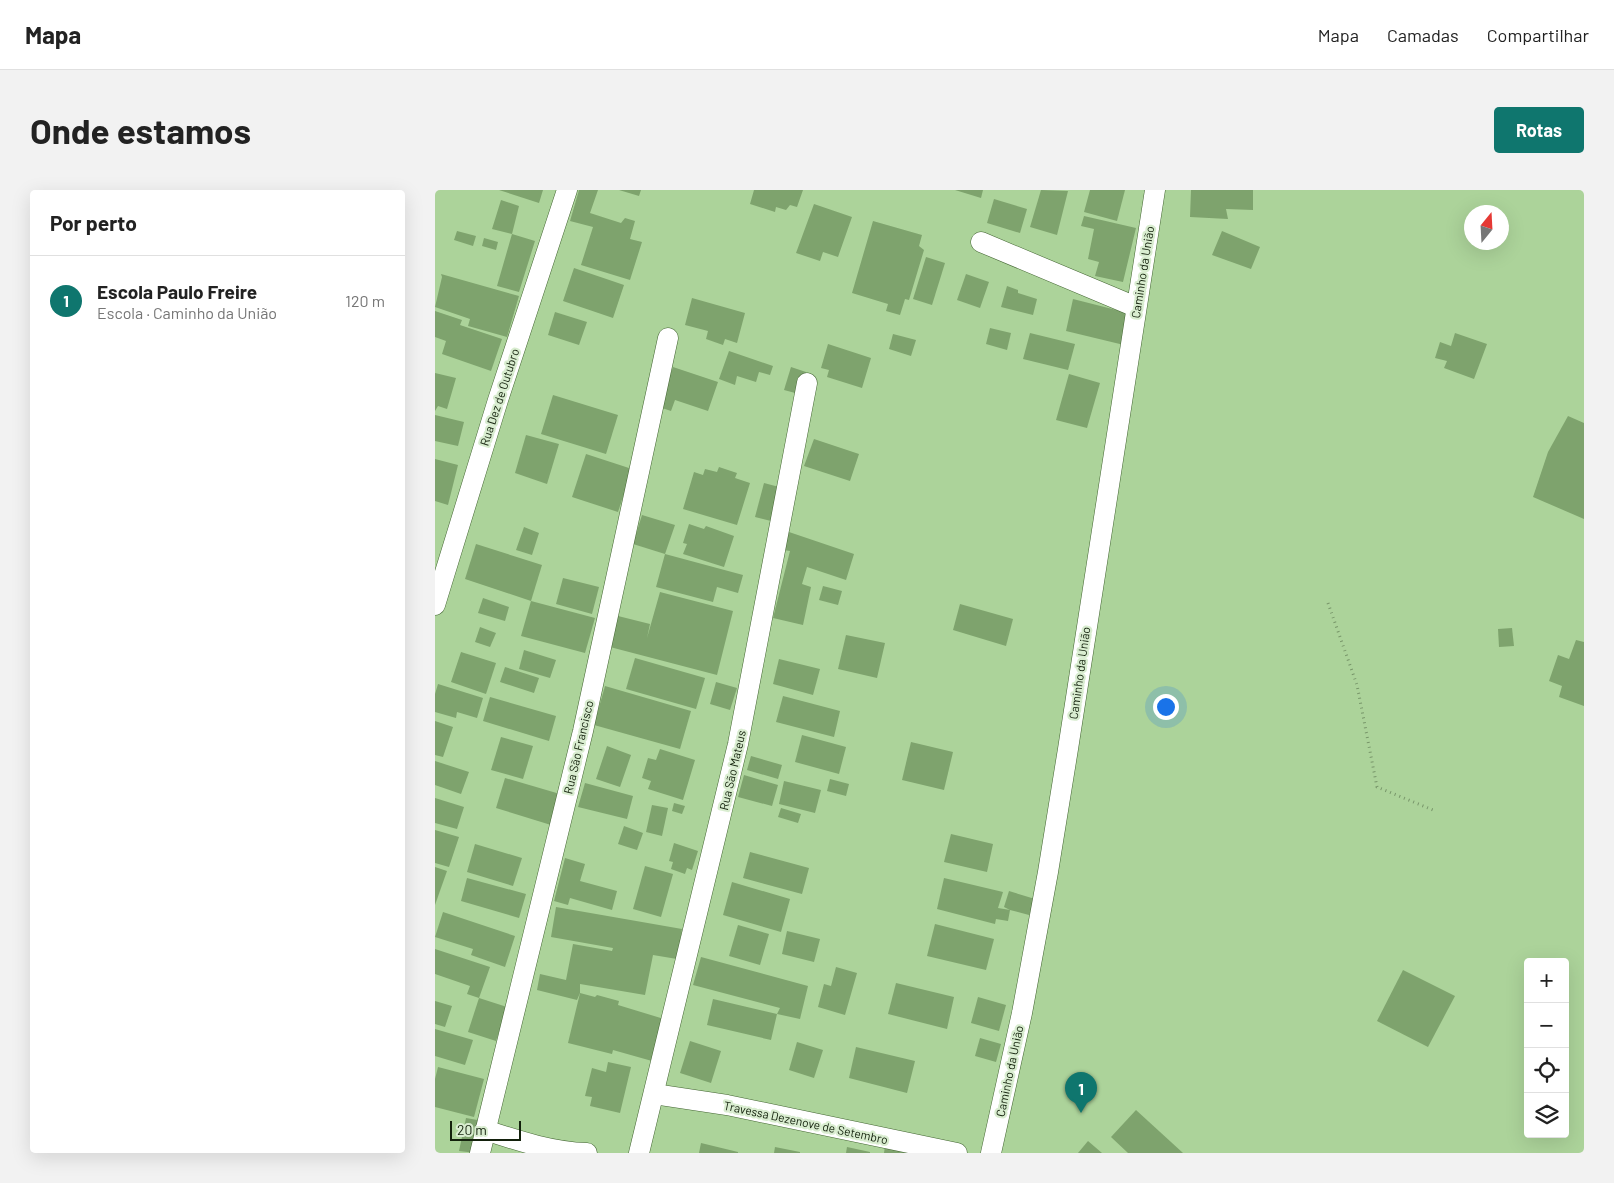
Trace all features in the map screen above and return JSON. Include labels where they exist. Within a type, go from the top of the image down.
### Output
[{"type":"street","name":"Rua Dez de Outubro","points":[[435,605],[498,400],[567,190]]},
{"type":"street","name":"Caminho da União","points":[[991,1153],[1022,1012],[1051,853],[1155,190]]},
{"type":"street","points":[[981,242],[1136,307]]},
{"type":"street","name":"Rua São Francisco","points":[[480,1153],[583,731],[668,338]]},
{"type":"street","name":"Rua São Mateus","points":[[639,1153],[739,744],[807,383]]},
{"type":"street","name":"Travessa Dezenove de Setembro","points":[[654,1094],[727,1105],[957,1153]]},
{"type":"street","points":[[485,1130],[521,1142],[562,1151],[587,1153]]},
{"type":"street","points":[[632,1153],[639,1153]]},
{"type":"path","points":[[1328,603],[1357,685],[1377,787],[1433,810]]},
{"type":"building","points":[[499,190],[543,190],[539,203]]},
{"type":"building","points":[[579,190],[598,190],[590,213],[621,223],[625,218],[635,221],[630,239],[642,242],[630,280],[581,265],[593,227],[570,221]]},
{"type":"building","points":[[619,190],[641,190],[639,196]]},
{"type":"building","points":[[754,190],[803,190],[797,207],[790,205],[786,210],[776,207],[775,212],[750,204]]},
{"type":"building","points":[[955,190],[983,190],[981,198]]},
{"type":"building","points":[[1041,190],[1068,191],[1057,235],[1030,227]]},
{"type":"building","points":[[1090,190],[1125,190],[1117,221],[1084,212]]},
{"type":"building","points":[[1191,190],[1253,190],[1253,210],[1226,209],[1228,219],[1190,217]]},
{"type":"building","points":[[994,199],[1027,209],[1020,233],[987,223]]},
{"type":"building","points":[[501,200],[519,206],[512,234],[492,229]]},
{"type":"building","points":[[814,204],[852,217],[838,257],[823,252],[820,261],[796,253]]},
{"type":"building","points":[[1084,216],[1136,228],[1123,282],[1095,276],[1099,262],[1088,259],[1094,229],[1081,226]]},
{"type":"building","points":[[873,221],[922,235],[919,246],[924,250],[909,300],[905,299],[900,315],[886,311],[888,304],[852,293]]},
{"type":"building","points":[[457,231],[476,236],[473,246],[454,240]]},
{"type":"building","points":[[1222,231],[1260,247],[1251,269],[1212,255]]},
{"type":"building","points":[[512,234],[535,241],[519,292],[497,286]]},
{"type":"building","points":[[484,238],[498,242],[496,250],[482,246]]},
{"type":"building","points":[[926,257],[945,263],[932,305],[913,299]]},
{"type":"building","points":[[574,268],[624,285],[613,318],[563,301]]},
{"type":"building","points":[[441,274],[519,296],[507,337],[468,326],[470,319],[435,307],[442,277]]},
{"type":"building","points":[[966,274],[989,282],[980,308],[957,300]]},
{"type":"building","points":[[1007,286],[1018,290],[1018,293],[1037,299],[1033,315],[1001,307]]},
{"type":"building","points":[[692,298],[745,313],[737,343],[725,339],[723,345],[706,339],[708,331],[685,325]]},
{"type":"building","points":[[1073,299],[1132,314],[1124,345],[1066,331]]},
{"type":"building","points":[[435,311],[462,320],[460,325],[502,339],[491,371],[442,354],[446,341],[435,337]]},
{"type":"building","points":[[555,312],[587,322],[579,345],[548,335]]},
{"type":"building","points":[[990,328],[1011,333],[1007,350],[986,344]]},
{"type":"building","points":[[1030,333],[1075,344],[1068,370],[1023,359]]},
{"type":"building","points":[[1455,333],[1487,344],[1474,379],[1444,368],[1447,361],[1435,358],[1440,342],[1451,346]]},
{"type":"building","points":[[893,334],[916,340],[911,356],[889,349]]},
{"type":"building","points":[[828,344],[871,358],[862,388],[827,377],[829,370],[821,368]]},
{"type":"building","points":[[729,351],[773,366],[770,375],[759,372],[756,382],[737,376],[735,385],[719,379]]},
{"type":"building","points":[[673,367],[718,382],[708,411],[675,400],[671,411],[659,407]]},
{"type":"building","points":[[791,367],[806,372],[799,394],[784,390]]},
{"type":"building","points":[[435,373],[456,378],[447,409],[438,406],[435,411]]},
{"type":"building","points":[[1069,374],[1100,383],[1087,428],[1056,420]]},
{"type":"building","points":[[553,395],[618,415],[606,454],[541,434]]},
{"type":"building","points":[[435,415],[464,422],[458,446],[435,441]]},
{"type":"building","points":[[1568,416],[1584,423],[1584,519],[1533,497],[1548,452]]},
{"type":"building","points":[[526,435],[559,444],[547,484],[515,473]]},
{"type":"building","points":[[814,439],[859,454],[850,481],[804,466]]},
{"type":"building","points":[[586,454],[632,469],[618,512],[572,497]]},
{"type":"building","points":[[435,459],[458,465],[448,505],[435,501]]},
{"type":"building","points":[[719,467],[737,473],[735,478],[750,483],[737,525],[683,509],[694,472],[703,475],[705,469],[717,472]]},
{"type":"building","points":[[764,483],[779,487],[771,521],[755,517]]},
{"type":"building","points":[[642,515],[675,525],[665,554],[633,544]]},
{"type":"building","points":[[689,524],[704,529],[706,526],[734,536],[724,567],[683,554],[687,544],[683,543]]},
{"type":"building","points":[[524,527],[539,533],[532,555],[516,550]]},
{"type":"building","points":[[789,532],[854,554],[846,580],[807,567],[802,584],[811,587],[803,625],[773,618],[790,551],[783,550]]},
{"type":"building","points":[[476,544],[542,565],[531,601],[465,579]]},
{"type":"building","points":[[665,554],[743,575],[738,593],[717,587],[713,602],[656,587]]},
{"type":"building","points":[[563,578],[599,587],[592,614],[556,604]]},
{"type":"building","points":[[823,586],[842,591],[838,605],[819,600]]},
{"type":"building","points":[[660,592],[733,611],[717,675],[610,647],[618,616],[650,624],[647,638]]},
{"type":"building","points":[[483,598],[509,607],[505,621],[478,613]]},
{"type":"building","points":[[531,601],[595,618],[585,653],[521,636]]},
{"type":"building","points":[[960,604],[1013,619],[1006,646],[953,630]]},
{"type":"building","points":[[480,627],[496,633],[490,647],[475,642]]},
{"type":"building","points":[[1512,628],[1514,646],[1499,647],[1498,629]]},
{"type":"building","points":[[846,635],[885,643],[877,678],[838,669]]},
{"type":"building","points":[[1576,640],[1584,642],[1584,706],[1559,697],[1562,686],[1549,681],[1558,655],[1569,659]]},
{"type":"building","points":[[524,650],[556,660],[550,678],[519,669]]},
{"type":"building","points":[[461,652],[496,663],[486,694],[451,682]]},
{"type":"building","points":[[635,658],[705,678],[696,709],[626,689]]},
{"type":"building","points":[[779,659],[820,669],[813,695],[773,684]]},
{"type":"building","points":[[505,667],[539,678],[534,693],[500,682]]},
{"type":"building","points":[[716,682],[737,688],[730,710],[710,704]]},
{"type":"building","points":[[438,684],[483,698],[477,718],[457,712],[456,718],[435,712],[435,694]]},
{"type":"building","points":[[605,686],[691,711],[680,749],[594,725]]},
{"type":"building","points":[[783,696],[840,711],[834,737],[776,722]]},
{"type":"building","points":[[490,697],[556,716],[549,741],[483,721]]},
{"type":"building","points":[[435,721],[453,727],[443,757],[435,755]]},
{"type":"building","points":[[802,735],[846,747],[839,774],[795,762]]},
{"type":"building","points":[[501,737],[533,746],[523,779],[491,770]]},
{"type":"building","points":[[911,742],[953,752],[944,790],[902,780]]},
{"type":"building","points":[[607,746],[631,755],[620,787],[596,779]]},
{"type":"building","points":[[660,749],[695,760],[683,800],[648,789],[651,781],[642,778],[648,758],[656,760]]},
{"type":"building","points":[[751,756],[782,765],[778,779],[747,770]]},
{"type":"building","points":[[435,761],[469,772],[461,794],[435,785]]},
{"type":"building","points":[[744,775],[778,785],[772,806],[738,797]]},
{"type":"building","points":[[505,778],[560,794],[551,825],[496,808]]},
{"type":"building","points":[[830,779],[849,784],[846,796],[827,791]]},
{"type":"building","points":[[784,781],[821,790],[815,813],[779,804]]},
{"type":"building","points":[[585,783],[633,796],[627,819],[578,807]]},
{"type":"building","points":[[435,798],[464,807],[457,829],[435,823]]},
{"type":"building","points":[[674,803],[685,806],[682,814],[672,811]]},
{"type":"building","points":[[652,805],[668,808],[662,836],[646,832]]},
{"type":"building","points":[[781,808],[801,814],[798,823],[778,817]]},
{"type":"building","points":[[624,826],[643,833],[637,850],[618,844]]},
{"type":"building","points":[[435,830],[459,837],[449,867],[435,863]]},
{"type":"building","points":[[951,834],[993,844],[987,872],[944,862]]},
{"type":"building","points":[[674,843],[698,851],[692,870],[687,868],[685,874],[671,869],[673,862],[669,861]]},
{"type":"building","points":[[475,844],[522,858],[513,886],[467,872]]},
{"type":"building","points":[[750,852],[809,868],[802,894],[743,878]]},
{"type":"building","points":[[565,858],[585,864],[580,881],[617,891],[612,910],[570,898],[568,905],[554,901]]},
{"type":"building","points":[[645,866],[673,874],[661,917],[633,909]]},
{"type":"building","points":[[435,867],[447,871],[435,905]]},
{"type":"building","points":[[467,878],[526,894],[519,918],[461,901]]},
{"type":"building","points":[[944,878],[1003,892],[998,908],[1010,910],[1008,921],[996,919],[995,924],[937,909]]},
{"type":"building","points":[[732,882],[790,899],[781,932],[723,915]]},
{"type":"building","points":[[1009,891],[1035,899],[1029,915],[1004,907]]},
{"type":"building","points":[[556,907],[682,929],[677,959],[653,955],[645,995],[580,984],[580,993],[577,1000],[537,990],[540,974],[566,980],[573,944],[612,951],[613,948],[551,937]]},
{"type":"building","points":[[443,912],[515,936],[505,967],[471,955],[473,949],[435,937]]},
{"type":"building","points":[[935,924],[994,939],[986,970],[927,956]]},
{"type":"building","points":[[738,925],[769,934],[760,965],[729,956]]},
{"type":"building","points":[[787,931],[820,939],[814,962],[782,954]]},
{"type":"building","points":[[435,949],[490,967],[479,998],[467,994],[470,986],[435,974]]},
{"type":"building","points":[[701,957],[808,986],[800,1019],[777,1014],[780,1008],[693,985]]},
{"type":"building","points":[[836,967],[857,973],[845,1015],[818,1007],[824,984],[831,986]]},
{"type":"building","points":[[1403,970],[1455,996],[1428,1047],[1377,1021]]},
{"type":"building","points":[[896,983],[954,997],[947,1029],[888,1014]]},
{"type":"building","points":[[580,993],[619,1001],[618,1005],[664,1019],[652,1061],[613,1050],[612,1054],[568,1043]]},
{"type":"building","points":[[978,997],[1006,1005],[999,1031],[971,1023]]},
{"type":"building","points":[[479,998],[507,1007],[496,1041],[468,1032]]},
{"type":"building","points":[[713,999],[777,1014],[771,1040],[707,1025]]},
{"type":"building","points":[[435,1001],[452,1006],[445,1027],[435,1024]]},
{"type":"building","points":[[435,1029],[473,1040],[465,1065],[435,1056]]},
{"type":"building","points":[[980,1038],[1001,1044],[996,1062],[975,1056]]},
{"type":"building","points":[[690,1041],[721,1051],[711,1083],[680,1073]]},
{"type":"building","points":[[797,1042],[823,1050],[814,1078],[789,1070]]},
{"type":"building","points":[[856,1047],[915,1061],[907,1093],[849,1078]]},
{"type":"building","points":[[608,1062],[631,1067],[620,1113],[590,1106],[592,1097],[585,1096],[592,1068],[606,1072]]},
{"type":"building","points":[[438,1067],[484,1079],[474,1117],[435,1107],[435,1079]]},
{"type":"building","points":[[1136,1110],[1183,1153],[1128,1153],[1111,1137]]},
{"type":"building","points":[[466,1118],[483,1121],[476,1153],[459,1151]]},
{"type":"building","points":[[1088,1141],[1102,1153],[1078,1153]]},
{"type":"building","points":[[701,1143],[738,1152],[738,1153],[699,1153]]},
{"type":"building","points":[[885,1146],[912,1153],[884,1153]]},
{"type":"building","points":[[775,1147],[800,1152],[800,1153],[774,1153]]},
{"type":"building","points":[[847,1147],[870,1152],[870,1153],[846,1153]]},
{"type":"place","name":"Escola Paulo Freire","points":[[1081,1113]]}]
